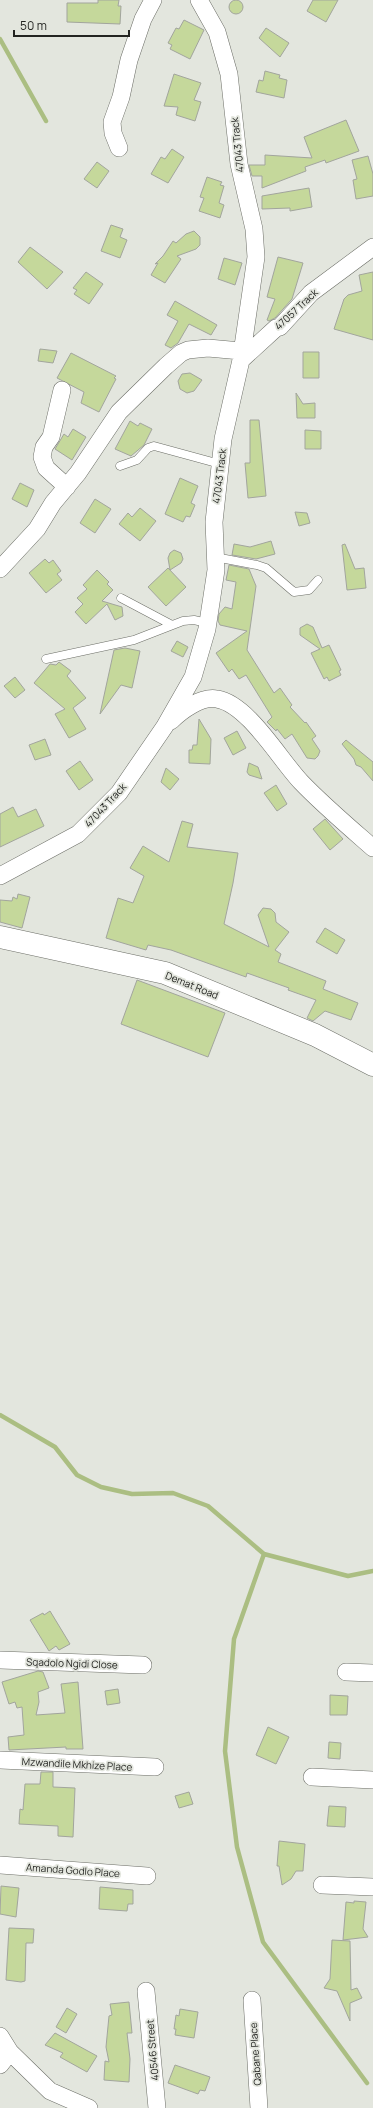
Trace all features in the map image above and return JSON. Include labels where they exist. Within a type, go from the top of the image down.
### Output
[{"type":"street","points":[[119,148],[114,137],[112,122],[121,96],[129,60],[143,19],[152,0]]},
{"type":"street","name":"47043 Track","points":[[0,876],[78,834],[118,793],[165,726],[193,677],[208,623],[216,570],[214,522],[223,439],[241,355],[255,268],[256,246],[239,164],[229,74],[217,32],[199,0]]},
{"type":"street","name":"47057 Track","points":[[241,355],[276,328],[280,327],[311,293],[373,247]]},
{"type":"street","points":[[0,569],[37,529],[53,503],[67,487],[119,412],[181,353],[188,350],[208,348],[241,355]]},
{"type":"street","points":[[62,390],[51,437],[44,447],[42,457],[46,468],[67,487]]},
{"type":"street","points":[[165,726],[179,713],[203,701],[215,698],[229,703],[240,711],[275,749],[300,781],[373,848]]},
{"type":"street","name":"Demat Road","points":[[0,937],[165,973],[315,1035],[373,1065]]},
{"type":"street","name":"Sqadolo Ngidi Close","points":[[0,1660],[143,1665]]},
{"type":"street","points":[[346,1672],[373,1673]]},
{"type":"street","name":"Mzwandile Mkhize Place","points":[[0,1760],[155,1767]]},
{"type":"street","points":[[312,1777],[373,1780]]},
{"type":"street","name":"Amanda Godlo Place","points":[[0,1865],[146,1876]]},
{"type":"street","points":[[322,1885],[373,1887]]},
{"type":"street","name":"40546 Street","points":[[146,1991],[157,2108]]},
{"type":"street","name":"Qabane Place","points":[[252,2000],[259,2108]]},
{"type":"street","points":[[0,2036],[5,2059],[50,2091],[88,2108]]},
{"type":"lane","points":[[120,466],[137,460],[148,448],[154,446],[220,464]]},
{"type":"lane","points":[[215,557],[266,568],[294,592],[309,590],[318,580]]},
{"type":"lane","points":[[121,598],[172,625]]},
{"type":"lane","points":[[46,659],[134,640],[183,621],[194,620],[208,623]]},
{"type":"building","points":[[98,0],[119,0],[118,6],[121,6],[120,24],[67,22],[67,3],[98,3]]},
{"type":"building","points":[[236,0],[241,2],[243,7],[241,12],[236,14],[231,12],[229,7],[231,2]]},
{"type":"building","points":[[313,0],[338,0],[326,22],[307,11]]},
{"type":"building","points":[[184,20],[204,30],[190,59],[170,49],[172,45],[168,43],[176,28],[179,29]]},
{"type":"building","points":[[266,28],[289,43],[280,57],[259,38]]},
{"type":"building","points":[[265,71],[280,75],[279,78],[287,80],[284,98],[256,92],[259,80],[263,81]]},
{"type":"building","points":[[174,74],[201,83],[194,100],[201,102],[195,121],[176,115],[178,107],[164,106]]},
{"type":"building","points":[[346,120],[359,151],[326,163],[325,160],[305,167],[306,171],[262,188],[262,176],[252,176],[249,165],[265,165],[265,155],[312,158],[304,137]]},
{"type":"building","points":[[172,149],[184,157],[168,183],[151,174],[161,157],[165,159]]},
{"type":"building","points":[[368,156],[373,174],[373,196],[356,199],[353,180],[357,179],[352,160]]},
{"type":"building","points":[[97,162],[109,171],[97,188],[84,179]]},
{"type":"building","points":[[207,177],[222,182],[220,185],[224,186],[219,203],[224,205],[220,218],[199,211],[204,198],[200,197]]},
{"type":"building","points":[[309,188],[312,207],[290,211],[290,208],[262,209],[262,196]]},
{"type":"building","points":[[111,225],[123,229],[120,237],[127,240],[120,258],[101,251]]},
{"type":"building","points":[[194,231],[200,237],[200,245],[196,249],[177,256],[181,259],[165,283],[151,275],[158,263],[155,264],[163,256],[173,241],[176,243],[186,234]]},
{"type":"building","points":[[30,247],[63,272],[47,289],[18,262]]},
{"type":"building","points":[[278,257],[303,263],[292,299],[275,318],[269,321],[267,320],[275,299],[267,297]]},
{"type":"building","points":[[224,258],[242,263],[235,285],[218,279]]},
{"type":"building","points":[[86,272],[103,284],[89,304],[74,294],[77,290],[73,288]]},
{"type":"building","points":[[373,272],[373,340],[334,329],[344,299],[348,295],[362,291],[359,275]]},
{"type":"building","points":[[175,301],[217,325],[211,335],[189,324],[178,343],[171,348],[165,345],[178,321],[167,315]]},
{"type":"building","points":[[40,349],[57,351],[53,363],[38,361]]},
{"type":"building","points":[[303,352],[319,352],[319,378],[303,378]]},
{"type":"building","points":[[71,353],[116,376],[114,378],[116,379],[99,412],[81,403],[84,392],[57,378]]},
{"type":"building","points":[[190,373],[202,380],[194,391],[187,393],[180,389],[178,381],[182,374]]},
{"type":"building","points":[[296,393],[303,404],[315,403],[315,418],[297,418]]},
{"type":"building","points":[[250,420],[259,420],[266,496],[248,498],[245,463],[250,463]]},
{"type":"building","points":[[130,421],[138,426],[140,423],[152,429],[144,445],[131,456],[115,449]]},
{"type":"building","points":[[73,429],[86,437],[72,460],[55,449],[64,434],[68,437]]},
{"type":"building","points":[[305,430],[321,431],[321,449],[305,449]]},
{"type":"building","points":[[180,478],[198,486],[191,503],[195,505],[190,517],[186,516],[183,522],[165,514]]},
{"type":"building","points":[[20,483],[34,490],[27,507],[12,499]]},
{"type":"building","points":[[95,499],[111,509],[95,533],[80,523]]},
{"type":"building","points":[[140,508],[156,521],[140,541],[119,524],[128,513],[132,517]]},
{"type":"building","points":[[295,512],[307,513],[310,523],[299,526]]},
{"type":"building","points":[[271,541],[275,554],[256,559],[232,555],[234,544],[250,547]]},
{"type":"building","points":[[345,544],[355,569],[364,568],[366,588],[347,590],[342,545]]},
{"type":"building","points":[[174,550],[181,553],[183,559],[181,563],[170,570],[168,558],[170,553]]},
{"type":"building","points":[[45,559],[49,563],[53,560],[61,571],[57,574],[62,580],[46,593],[29,573]]},
{"type":"building","points":[[229,565],[249,569],[256,586],[247,650],[274,693],[280,688],[292,705],[290,707],[305,723],[306,722],[316,736],[312,739],[320,751],[315,759],[307,758],[292,734],[285,739],[277,729],[276,731],[267,722],[272,717],[246,675],[239,679],[232,669],[229,672],[216,653],[247,631],[220,625],[218,621],[219,614],[225,607],[232,609],[236,582],[226,580]]},
{"type":"building","points":[[168,568],[186,587],[166,606],[148,587]]},
{"type":"building","points":[[97,570],[109,582],[107,584],[113,590],[102,601],[122,607],[123,616],[115,620],[107,604],[86,624],[75,612],[83,604],[77,598],[87,589],[83,585]]},
{"type":"building","points":[[307,624],[313,627],[322,648],[329,645],[341,670],[339,671],[341,675],[329,681],[327,677],[324,679],[311,653],[320,649],[300,635],[300,628]]},
{"type":"building","points":[[177,641],[188,647],[183,657],[171,651]]},
{"type":"building","points":[[125,648],[140,651],[132,688],[121,685],[100,714],[114,650]]},
{"type":"building","points":[[59,662],[71,671],[67,676],[86,698],[73,708],[86,729],[69,738],[55,714],[65,709],[34,683],[50,664],[56,665]]},
{"type":"building","points":[[15,677],[25,690],[15,698],[4,686]]},
{"type":"building","points":[[199,719],[211,739],[210,764],[189,763],[189,750],[192,750],[193,745],[197,745]]},
{"type":"building","points":[[237,731],[246,748],[233,755],[224,738]]},
{"type":"building","points":[[45,739],[51,755],[35,760],[29,745]]},
{"type":"building","points":[[346,740],[373,762],[373,781],[361,767],[356,765],[354,759],[342,744]]},
{"type":"building","points":[[80,761],[93,780],[79,790],[66,771]]},
{"type":"building","points":[[249,763],[258,767],[262,779],[249,775],[247,772]]},
{"type":"building","points":[[166,768],[179,779],[170,790],[161,782]]},
{"type":"building","points":[[276,785],[287,804],[277,811],[264,793]]},
{"type":"building","points":[[13,807],[18,817],[36,809],[44,826],[0,847],[0,814]]},
{"type":"building","points":[[325,819],[343,839],[330,850],[313,829]]},
{"type":"building","points":[[182,821],[193,824],[187,847],[238,853],[224,924],[269,947],[258,915],[263,908],[271,909],[275,913],[276,922],[289,932],[275,950],[281,954],[278,962],[326,981],[323,989],[358,1003],[351,1020],[325,1011],[313,1021],[307,1018],[316,1000],[288,990],[289,988],[247,973],[246,977],[171,950],[148,945],[146,950],[106,938],[118,898],[133,903],[144,876],[130,868],[143,846],[169,862]]},
{"type":"building","points":[[18,894],[30,897],[22,928],[0,922],[0,900],[12,901],[13,897],[17,899]]},
{"type":"building","points":[[325,928],[345,940],[337,954],[316,942]]},
{"type":"building","points":[[137,980],[225,1013],[208,1057],[121,1024]]},
{"type":"building","points":[[50,1611],[70,1644],[59,1650],[56,1646],[49,1651],[30,1620]]},
{"type":"building","points":[[38,1671],[43,1672],[49,1688],[38,1692],[39,1702],[36,1715],[65,1713],[61,1684],[78,1682],[83,1749],[66,1749],[66,1747],[9,1750],[8,1737],[24,1735],[22,1707],[17,1708],[15,1702],[9,1704],[2,1682]]},
{"type":"building","points":[[118,1689],[120,1703],[107,1705],[105,1691]]},
{"type":"building","points":[[330,1695],[348,1696],[347,1715],[330,1715]]},
{"type":"building","points":[[268,1727],[289,1737],[276,1764],[256,1755]]},
{"type":"building","points":[[329,1742],[341,1743],[340,1759],[328,1758]]},
{"type":"building","points":[[41,1772],[53,1772],[53,1787],[75,1788],[73,1837],[58,1836],[58,1826],[19,1824],[20,1809],[23,1810],[25,1784],[40,1784]]},
{"type":"building","points":[[189,1792],[193,1804],[179,1808],[175,1796]]},
{"type":"building","points":[[329,1806],[346,1807],[345,1827],[327,1826]]},
{"type":"building","points":[[279,1841],[305,1844],[303,1871],[296,1871],[291,1879],[282,1885],[279,1866],[277,1866]]},
{"type":"building","points":[[1,1886],[19,1888],[16,1917],[0,1914]]},
{"type":"building","points":[[100,1887],[133,1890],[133,1904],[128,1904],[127,1911],[99,1909]]},
{"type":"building","points":[[354,1901],[366,1902],[363,1929],[368,1937],[343,1940],[346,1902],[354,1903]]},
{"type":"building","points":[[9,1928],[34,1929],[33,1943],[26,1943],[25,1981],[21,1982],[6,1980]]},
{"type":"building","points":[[332,1940],[350,1941],[351,1990],[357,1988],[362,1998],[350,2003],[350,2021],[337,1991],[324,1988],[330,1979]]},
{"type":"building","points":[[129,2002],[132,2033],[127,2033],[130,2059],[129,2082],[104,2080],[105,2061],[109,2062],[106,2047],[109,2016],[112,2015],[110,2004]]},
{"type":"building","points":[[67,2008],[77,2014],[66,2033],[56,2027]]},
{"type":"building","points":[[180,2009],[198,2012],[194,2038],[175,2035],[176,2029],[174,2029],[176,2015],[179,2016]]},
{"type":"building","points":[[55,2033],[97,2056],[87,2072],[60,2057],[63,2053],[45,2045]]},
{"type":"building","points":[[175,2065],[210,2077],[205,2091],[200,2090],[198,2094],[168,2083]]},
{"type":"waterway","points":[[0,39],[46,121]]},
{"type":"waterway","points":[[0,1415],[55,1447],[77,1475],[101,1487],[132,1494],[173,1493],[208,1506],[264,1554],[348,1576],[373,1571]]},
{"type":"waterway","points":[[264,1554],[234,1639],[225,1751],[237,1847],[263,1942],[367,2083]]}]
